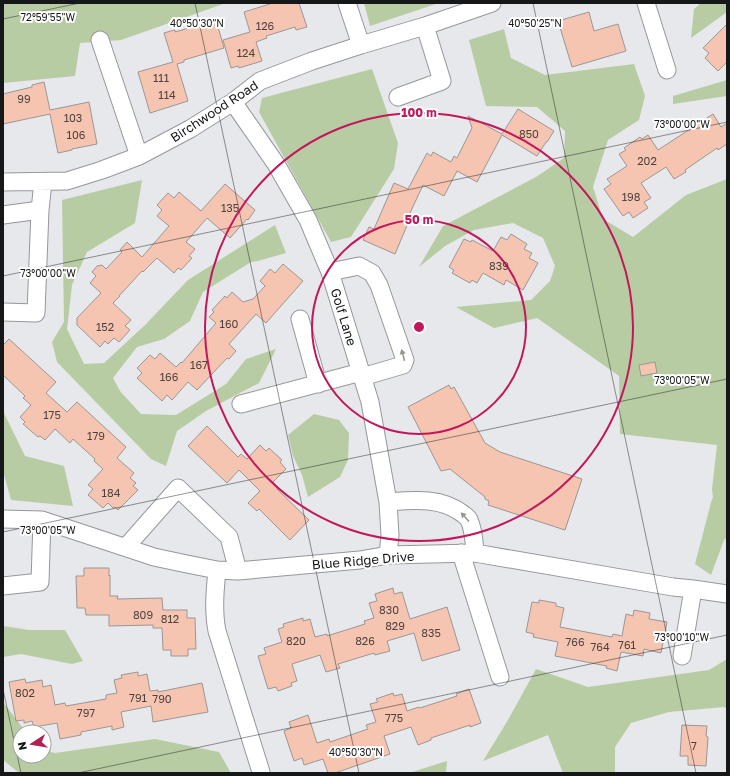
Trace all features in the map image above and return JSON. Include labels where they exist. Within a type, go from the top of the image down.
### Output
[{"type":"street","points":[[347,3],[360,45]]},
{"type":"street","name":"Birchwood Road","points":[[3,182],[67,181],[102,170],[139,156],[190,129],[233,102],[260,81],[312,61],[425,26],[492,3]]},
{"type":"street","points":[[646,3],[666,70]]},
{"type":"street","points":[[398,97],[442,81],[425,26]]},
{"type":"street","points":[[100,40],[139,156]]},
{"type":"street","name":"Golf Lane","points":[[233,102],[276,164],[308,220],[330,272],[370,402],[388,502],[390,535],[388,555]]},
{"type":"street","points":[[3,312],[36,313],[40,210],[43,182]]},
{"type":"street","points":[[3,214],[40,210]]},
{"type":"street","points":[[241,404],[318,384],[403,365],[405,360],[379,285],[372,273],[359,266],[330,272]]},
{"type":"street","points":[[300,319],[318,384]]},
{"type":"street","points":[[126,547],[178,488],[229,537],[238,571]]},
{"type":"street","points":[[388,502],[411,500],[446,504],[456,508],[469,519],[474,535],[468,553],[500,677]]},
{"type":"street","name":"Blue Ridge Drive","points":[[3,519],[42,520],[154,557],[217,570],[238,571],[360,560],[388,555],[468,553],[665,586],[727,594]]},
{"type":"street","points":[[3,586],[40,582],[42,520]]},
{"type":"street","points":[[217,570],[215,621],[217,631],[261,772]]},
{"type":"street","points":[[682,656],[693,589]]},
{"type":"green space","points":[[3,3],[226,3],[121,40],[80,43],[75,76],[3,83]]},
{"type":"green space","points":[[364,3],[439,3],[370,26]]},
{"type":"green space","points":[[701,3],[727,3],[727,12],[691,38],[694,9]]},
{"type":"green space","points":[[504,29],[511,58],[545,75],[634,64],[645,96],[639,120],[608,140],[593,187],[603,219],[633,237],[686,195],[727,179],[727,537],[724,540],[711,575],[695,564],[713,498],[712,489],[717,445],[620,434],[619,376],[537,318],[494,328],[456,307],[531,300],[550,281],[555,266],[543,238],[513,223],[474,230],[445,246],[419,267],[443,226],[536,177],[564,158],[565,131],[537,107],[486,106],[469,40]]},
{"type":"green space","points":[[372,69],[398,143],[394,169],[351,237],[331,242],[259,112],[262,98]]},
{"type":"green space","points":[[727,80],[727,96],[673,104],[673,96]]},
{"type":"green space","points":[[142,180],[135,223],[87,252],[72,285],[67,329],[84,364],[104,363],[145,325],[188,280],[275,225],[286,253],[251,262],[203,292],[190,321],[164,339],[137,347],[113,378],[120,391],[141,414],[176,415],[226,384],[246,359],[276,349],[259,383],[206,411],[177,431],[166,466],[151,459],[57,362],[52,342],[64,322],[62,200]]},
{"type":"green space","points":[[3,411],[25,456],[64,466],[73,506],[11,500],[3,471]]},
{"type":"green space","points":[[314,414],[339,420],[349,433],[348,460],[340,477],[308,497],[302,475],[293,456],[288,435]]},
{"type":"green space","points":[[3,626],[29,630],[65,630],[83,661],[72,664],[21,654],[3,657]]},
{"type":"green space","points":[[727,659],[727,709],[724,707],[669,712],[631,723],[615,747],[615,773],[563,773],[548,735],[483,761],[536,669],[588,687],[709,670]]},
{"type":"green space","points":[[3,702],[20,724],[12,724],[12,764],[52,764],[52,752],[155,739],[219,752],[231,773],[19,773],[3,760]]},
{"type":"green space","points":[[447,761],[446,773],[409,773]]},
{"type":"building","points":[[273,3],[299,3],[307,27],[296,30],[295,27],[266,36],[267,38],[256,42],[262,61],[239,68],[238,66],[231,68],[223,40],[250,32],[244,12]]},
{"type":"building","points":[[589,12],[594,31],[618,24],[626,51],[572,67],[558,21]]},
{"type":"building","points":[[216,20],[224,48],[184,60],[184,62],[177,64],[188,101],[150,113],[138,72],[173,62],[164,33],[174,30],[175,32]]},
{"type":"building","points":[[727,24],[727,62],[718,71],[705,58],[709,53],[703,48]]},
{"type":"building","points":[[44,82],[50,110],[89,102],[97,144],[58,153],[50,114],[3,124],[3,94],[32,87],[32,85]]},
{"type":"building","points":[[518,109],[554,131],[537,156],[502,135],[477,182],[457,171],[444,196],[423,185],[410,213],[411,216],[395,254],[363,240],[369,227],[374,229],[394,183],[408,189],[427,153],[431,156],[433,152],[451,162],[454,156],[457,158],[472,128],[468,116],[502,134]]},
{"type":"building","points":[[713,114],[721,127],[727,123],[727,144],[718,150],[717,148],[685,170],[686,172],[674,179],[666,167],[641,183],[651,198],[644,202],[648,208],[633,218],[629,212],[623,216],[604,189],[611,184],[607,179],[627,166],[619,154],[626,150],[624,148],[640,137],[642,139],[648,135],[658,150]]},
{"type":"building","points":[[225,184],[255,210],[248,220],[247,219],[230,238],[207,218],[186,242],[195,249],[189,256],[192,258],[181,270],[178,268],[174,273],[157,258],[143,272],[142,271],[113,303],[131,320],[125,326],[130,330],[119,342],[114,338],[108,344],[105,341],[100,347],[77,325],[77,318],[101,293],[90,283],[96,276],[92,272],[97,266],[102,265],[106,269],[122,252],[120,250],[127,242],[142,257],[169,226],[157,216],[162,210],[157,205],[168,193],[174,198],[179,192],[201,211]]},
{"type":"building","points":[[511,234],[527,244],[524,249],[532,253],[529,258],[538,263],[523,290],[506,280],[504,285],[483,273],[477,283],[472,280],[470,283],[452,273],[454,270],[449,267],[464,239],[471,242],[472,240],[493,251],[501,237],[507,240]]},
{"type":"building","points":[[283,264],[303,281],[266,323],[256,314],[229,344],[236,351],[229,359],[227,358],[197,390],[188,382],[172,400],[167,395],[162,401],[137,378],[142,373],[137,368],[150,355],[155,359],[160,353],[176,367],[181,362],[182,363],[216,323],[209,317],[214,312],[212,310],[225,296],[227,298],[232,292],[243,302],[253,299],[265,286],[260,281],[270,269],[275,273]]},
{"type":"building","points":[[9,339],[56,382],[46,393],[67,412],[77,402],[126,447],[117,458],[134,473],[130,478],[136,483],[133,486],[138,490],[118,510],[115,507],[113,508],[108,503],[103,508],[88,495],[93,489],[88,485],[103,469],[94,461],[95,459],[73,439],[70,443],[55,429],[45,440],[40,436],[38,437],[23,424],[25,422],[20,417],[31,405],[23,398],[25,396],[3,375],[3,345]]},
{"type":"building","points":[[655,362],[657,373],[641,376],[639,365]]},
{"type":"building","points":[[449,385],[451,389],[454,387],[485,443],[500,452],[582,479],[565,530],[488,505],[489,501],[485,499],[485,497],[450,469],[441,471],[408,407]]},
{"type":"building","points":[[207,426],[238,457],[241,454],[247,459],[260,445],[266,451],[269,448],[282,460],[280,462],[286,469],[273,482],[278,488],[277,489],[309,520],[290,540],[259,509],[257,511],[248,503],[260,491],[239,470],[227,483],[188,446]]},
{"type":"building","points":[[84,568],[109,568],[110,596],[118,596],[117,599],[162,598],[163,610],[187,610],[187,618],[195,618],[196,649],[188,649],[188,656],[171,656],[171,650],[163,650],[162,628],[153,628],[153,625],[109,626],[109,615],[86,615],[85,608],[77,608],[76,576],[84,576]]},
{"type":"building","points":[[393,588],[394,594],[402,592],[410,619],[447,607],[460,650],[422,661],[414,633],[387,641],[390,651],[375,655],[374,653],[338,664],[340,668],[326,672],[320,655],[292,664],[297,681],[291,683],[292,686],[278,691],[276,687],[268,689],[258,656],[266,654],[264,648],[282,642],[278,629],[284,627],[283,624],[303,618],[303,621],[310,619],[315,637],[327,634],[327,636],[365,624],[364,621],[374,618],[369,603],[377,601],[375,594]]},
{"type":"building","points":[[539,600],[556,603],[556,606],[564,608],[560,627],[612,637],[613,634],[622,636],[626,614],[633,616],[634,610],[650,613],[649,619],[667,622],[661,653],[644,649],[643,656],[621,652],[617,671],[606,668],[607,666],[555,656],[558,642],[533,637],[534,634],[526,632],[532,602],[539,603]]},
{"type":"building","points":[[138,672],[138,676],[147,674],[150,691],[158,690],[158,692],[202,683],[208,712],[153,722],[151,706],[121,712],[124,727],[112,730],[112,726],[81,732],[81,735],[60,739],[57,723],[33,724],[32,721],[24,723],[24,720],[16,721],[9,682],[25,679],[26,683],[42,680],[43,687],[51,685],[55,705],[65,703],[66,706],[106,699],[106,695],[117,693],[114,680],[122,678],[121,675]]},
{"type":"building","points":[[469,689],[481,723],[470,727],[470,725],[431,738],[431,740],[418,745],[411,727],[384,736],[390,754],[335,773],[328,773],[323,759],[304,765],[302,758],[294,761],[284,731],[291,728],[289,722],[308,715],[317,743],[329,739],[330,742],[368,729],[366,725],[376,722],[370,704],[378,702],[376,699],[393,693],[394,696],[402,694],[407,711],[457,696],[456,694]]},
{"type":"building","points":[[682,725],[707,726],[706,736],[708,737],[706,766],[688,765],[688,756],[680,756]]}]
